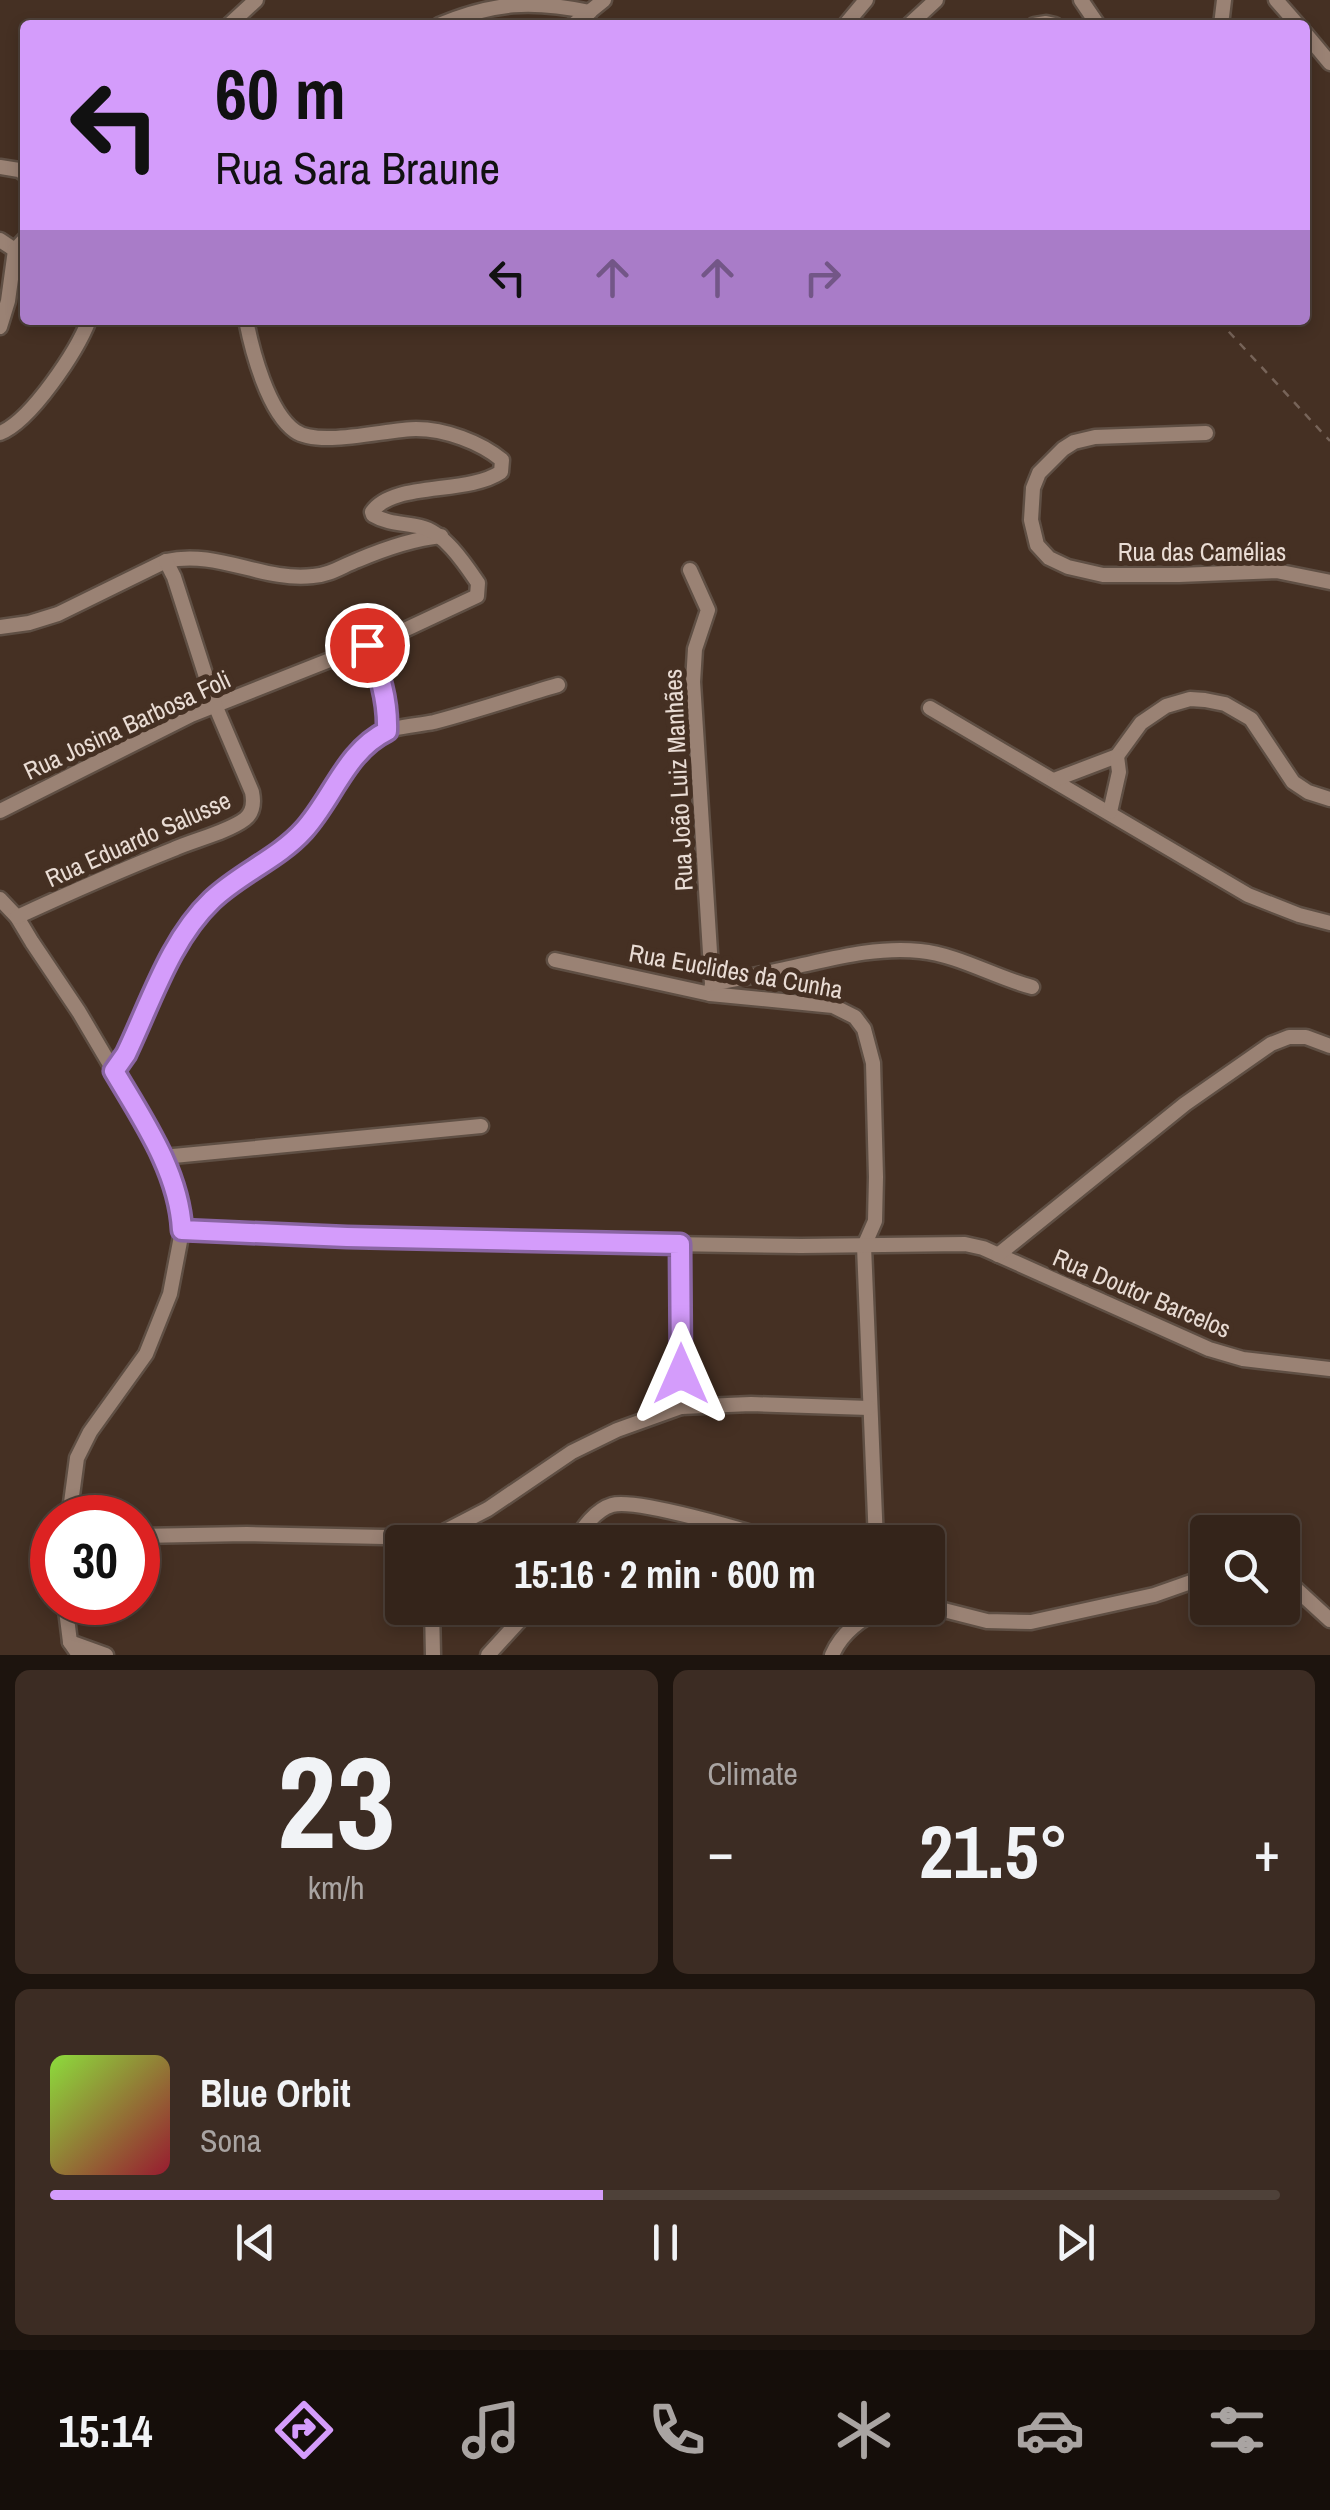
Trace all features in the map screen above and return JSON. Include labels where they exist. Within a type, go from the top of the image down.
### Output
[{"type":"street","points":[[234,20],[256,0]]},
{"type":"street","points":[[579,20],[604,0]]},
{"type":"street","points":[[849,20],[866,0]]},
{"type":"street","points":[[914,20],[936,0]]},
{"type":"street","points":[[1276,0],[1294,20]]},
{"type":"street","points":[[453,20],[488,8],[532,1],[590,12]]},
{"type":"street","points":[[1310,39],[1330,64]]},
{"type":"street","points":[[0,240],[20,245],[0,326]]},
{"type":"street","points":[[0,433],[26,414],[57,376],[87,325]]},
{"type":"street","points":[[247,325],[257,368],[276,407],[295,431],[309,436],[345,437],[432,430],[460,438],[502,460],[501,472],[489,478],[402,494],[372,510],[373,516],[381,520],[419,526],[441,536]]},
{"type":"street","name":"Rua das Camélias","points":[[1206,433],[1094,437],[1062,448],[1039,473],[1033,488],[1032,520],[1037,545],[1049,558],[1068,567],[1103,575],[1276,571],[1330,582]]},
{"type":"street","points":[[0,627],[58,614],[183,557],[282,576],[315,576],[406,543],[441,536]]},
{"type":"street","name":"Rua Josina Barbosa Foli","points":[[0,811],[215,704],[474,598],[479,592],[475,577],[441,536]]},
{"type":"street","name":"Rua Eduardo Salusse","points":[[18,916],[248,818],[254,802],[252,792],[215,704],[166,562]]},
{"type":"street","name":"Rua João Luiz Manhães","points":[[690,570],[708,610],[693,664],[711,989]]},
{"type":"street","points":[[367,645],[382,686],[387,731]]},
{"type":"street","points":[[114,1071],[188,928],[213,899],[304,831],[356,756],[374,738],[387,731],[448,718],[558,685]]},
{"type":"street","points":[[1110,812],[1117,756],[1131,734],[1148,717],[1178,702],[1206,700],[1225,704],[1251,719],[1293,782],[1330,799]]},
{"type":"street","points":[[930,708],[1248,895],[1330,923]]},
{"type":"street","points":[[1054,780],[1117,756]]},
{"type":"street","points":[[0,899],[18,916],[114,1071],[163,1158],[175,1185],[181,1214],[182,1230],[170,1294],[146,1354],[90,1432],[77,1458],[72,1495]]},
{"type":"street","points":[[711,989],[853,955],[905,950],[935,954],[1032,986]]},
{"type":"street","name":"Rua Euclides da Cunha","points":[[555,960],[711,989],[833,1006],[855,1017],[864,1030],[872,1063],[876,1178],[875,1221],[864,1246],[875,1525]]},
{"type":"street","points":[[998,1255],[1186,1104],[1271,1044],[1290,1037],[1306,1037],[1330,1046]]},
{"type":"street","points":[[163,1158],[481,1126]]},
{"type":"street","name":"Rua Doutor Barcelos","points":[[182,1230],[680,1244],[965,1244],[1209,1348],[1243,1359],[1330,1369]]},
{"type":"street","points":[[680,1244],[681,1407]]},
{"type":"street","points":[[459,1525],[572,1452],[617,1430],[681,1407],[751,1404],[869,1408]]},
{"type":"street","points":[[588,1525],[607,1506],[620,1504],[665,1510],[718,1525]]},
{"type":"street","points":[[160,1536],[385,1538]]},
{"type":"street","points":[[945,1610],[987,1621],[1031,1622],[1154,1595],[1190,1582]]},
{"type":"street","points":[[1300,1592],[1330,1620]]},
{"type":"street","points":[[432,1625],[432,1655]]},
{"type":"street","points":[[488,1655],[515,1625]]},
{"type":"street","points":[[832,1655],[844,1634],[856,1625]]},
{"type":"street","points":[[74,1649],[106,1655]]},
{"type":"path","points":[[1223,325],[1330,441]]},
{"type":"route","points":[[367,645],[382,686],[387,731],[366,744],[356,756],[304,831],[213,899],[188,928],[114,1071],[175,1185],[182,1230],[680,1244],[681,1374]]}]
